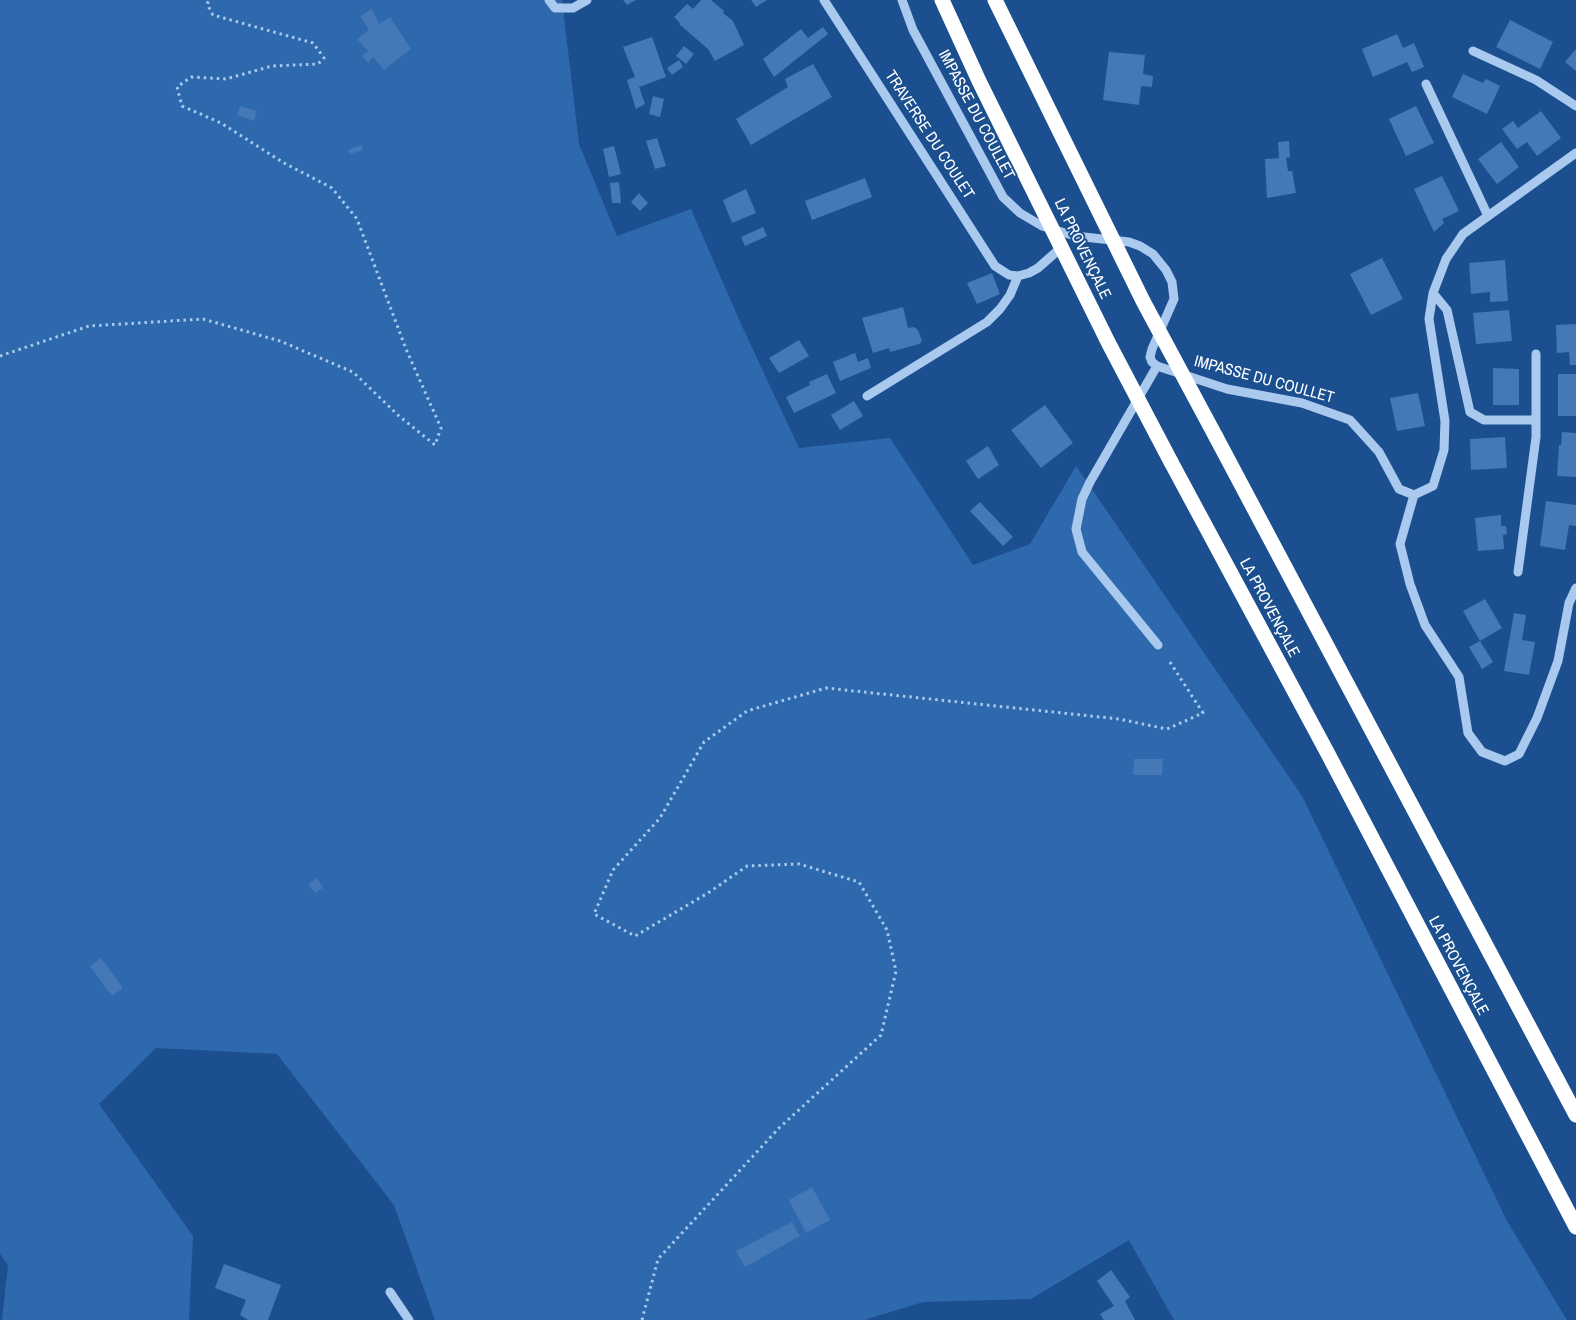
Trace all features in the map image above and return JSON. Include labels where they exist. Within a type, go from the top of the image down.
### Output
[{"type":"highway","name":"LA PROVENÇALE","points":[[942,0],[978,81],[1109,344],[1327,752],[1576,1227]]},
{"type":"highway","name":"LA PROVENÇALE","points":[[995,0],[1130,275],[1576,1116]]},
{"type":"street","points":[[549,0],[555,8],[573,8],[587,0]]},
{"type":"street","name":"TRAVERSE DU COULET","points":[[824,0],[995,266],[1010,275],[1018,276]]},
{"type":"street","name":"IMPASSE DU COULLET","points":[[902,0],[913,30],[1003,197],[1020,213],[1042,226],[1074,236],[1129,242],[1140,246],[1153,254],[1166,270],[1172,282],[1174,299],[1150,357],[1152,362],[1157,366],[1227,389],[1302,403],[1350,420],[1379,452],[1399,489],[1414,495]]},
{"type":"street","points":[[1473,50],[1536,80],[1576,106]]},
{"type":"street","points":[[1426,84],[1488,216]]},
{"type":"street","points":[[1576,153],[1463,234],[1446,259],[1434,293],[1428,319],[1445,421],[1444,450],[1433,486],[1414,495],[1400,544],[1410,584],[1425,625],[1458,677],[1468,733],[1482,752],[1506,761],[1519,754],[1537,718],[1558,661],[1568,603],[1576,588]]},
{"type":"street","points":[[868,396],[987,322],[1010,295],[1018,276],[1038,268],[1074,236]]},
{"type":"street","points":[[1434,293],[1447,310],[1470,412],[1484,420],[1536,420]]},
{"type":"street","points":[[1518,572],[1536,420],[1536,354]]},
{"type":"street","points":[[1157,366],[1090,482],[1082,499],[1076,529],[1082,552],[1158,644]]},
{"type":"street","points":[[390,1292],[409,1320]]},
{"type":"path","points":[[0,356],[89,326],[203,319],[280,341],[353,372],[399,416],[435,445],[441,428],[406,349],[357,219],[332,188],[284,163],[221,123],[182,106],[177,87],[191,77],[226,79],[272,66],[318,64],[324,58],[313,43],[213,15],[207,4],[210,0]]},
{"type":"path","points":[[642,1320],[658,1259],[779,1128],[881,1035],[896,971],[887,930],[859,882],[798,864],[747,866],[708,893],[635,936],[594,914],[613,870],[660,818],[704,742],[747,711],[826,688],[1119,719],[1167,729],[1203,712],[1158,644]]},
{"type":"shaded area","points":[[0,0],[562,0],[579,144],[617,236],[691,209],[741,324],[799,448],[890,438],[973,565],[1030,544],[1076,466],[1302,796],[1507,1221],[1567,1320],[1174,1320],[1129,1240],[1031,1299],[923,1302],[864,1320],[435,1320],[394,1205],[277,1054],[156,1048],[99,1104],[193,1236],[189,1320],[2,1320],[8,1265],[0,1254]]},
{"type":"building","points":[[623,0],[636,0],[627,5]]},
{"type":"building","points":[[701,0],[711,0],[724,11],[723,13],[733,21],[744,45],[715,61],[708,49],[679,24],[674,17],[687,4],[693,9]]},
{"type":"building","points":[[751,0],[767,0],[756,7]]},
{"type":"building","points":[[372,9],[379,24],[390,17],[411,49],[384,70],[373,57],[368,63],[362,56],[368,51],[357,39],[369,30],[360,16]]},
{"type":"building","points":[[1510,20],[1553,42],[1540,69],[1496,47]]},
{"type":"building","points":[[823,27],[828,34],[774,77],[763,59],[801,29],[808,38]]},
{"type":"building","points":[[1397,34],[1403,48],[1414,43],[1424,67],[1412,72],[1407,62],[1373,77],[1362,49]]},
{"type":"building","points":[[652,37],[666,77],[639,87],[645,104],[636,109],[627,80],[635,77],[623,47]]},
{"type":"building","points":[[684,46],[694,54],[686,64],[676,56]]},
{"type":"building","points":[[1576,49],[1576,71],[1565,62]]},
{"type":"building","points":[[1109,52],[1145,55],[1143,74],[1153,76],[1152,87],[1141,86],[1139,105],[1103,100]]},
{"type":"building","points":[[679,60],[683,67],[672,75],[667,68]]},
{"type":"building","points":[[813,64],[832,97],[751,145],[736,119],[788,87],[785,79]]},
{"type":"building","points":[[1463,74],[1483,83],[1486,79],[1500,86],[1487,114],[1452,97]]},
{"type":"building","points":[[653,96],[664,99],[660,117],[649,114]]},
{"type":"building","points":[[240,106],[257,111],[254,121],[237,115]]},
{"type":"building","points":[[1416,106],[1434,143],[1406,156],[1389,119]]},
{"type":"building","points":[[1541,111],[1561,138],[1537,156],[1527,142],[1517,149],[1502,129],[1513,121],[1518,128]]},
{"type":"building","points":[[657,138],[666,166],[655,169],[646,141]]},
{"type":"building","points":[[1289,141],[1290,157],[1286,158],[1288,171],[1292,171],[1296,193],[1267,198],[1265,159],[1279,158],[1278,142]]},
{"type":"building","points":[[1501,142],[1519,167],[1497,184],[1478,159]]},
{"type":"building","points":[[361,145],[363,150],[350,154],[348,150]]},
{"type":"building","points":[[614,146],[621,174],[609,177],[603,149]]},
{"type":"building","points":[[1442,176],[1459,211],[1442,219],[1444,223],[1434,232],[1414,189]]},
{"type":"building","points":[[865,178],[872,197],[812,220],[805,201]]},
{"type":"building","points":[[619,182],[621,203],[612,203],[610,183]]},
{"type":"building","points":[[746,189],[756,213],[732,223],[723,200]]},
{"type":"building","points":[[639,193],[648,203],[640,211],[631,202]]},
{"type":"building","points":[[763,227],[767,236],[745,246],[741,237]]},
{"type":"building","points":[[1382,258],[1403,299],[1371,315],[1350,274]]},
{"type":"building","points":[[1505,260],[1508,301],[1490,302],[1490,292],[1471,294],[1469,263]]},
{"type":"building","points":[[992,273],[1000,294],[977,304],[967,283]]},
{"type":"building","points":[[903,307],[908,328],[914,327],[918,330],[922,341],[919,344],[890,352],[889,348],[873,353],[862,318]]},
{"type":"building","points":[[1509,310],[1512,341],[1476,344],[1473,313]]},
{"type":"building","points":[[1576,324],[1576,365],[1570,365],[1569,352],[1557,353],[1556,325]]},
{"type":"building","points":[[799,340],[809,356],[779,373],[769,358]]},
{"type":"building","points":[[855,353],[858,362],[868,358],[871,368],[840,381],[833,362]]},
{"type":"building","points":[[1493,368],[1519,369],[1519,405],[1493,405]]},
{"type":"building","points":[[827,374],[836,393],[794,413],[786,397],[810,385],[809,382]]},
{"type":"building","points":[[1558,374],[1576,374],[1576,416],[1558,416]]},
{"type":"building","points":[[1418,393],[1425,426],[1397,431],[1390,398]]},
{"type":"building","points":[[854,401],[863,416],[840,430],[831,415]]},
{"type":"building","points":[[1045,405],[1073,443],[1041,468],[1011,430]]},
{"type":"building","points":[[1562,432],[1576,433],[1576,477],[1557,476],[1559,445],[1561,445]]},
{"type":"building","points":[[1505,437],[1507,468],[1471,470],[1470,439]]},
{"type":"building","points":[[988,446],[999,465],[978,479],[966,461]]},
{"type":"building","points":[[1546,501],[1576,505],[1576,526],[1569,525],[1565,550],[1540,546]]},
{"type":"building","points":[[980,502],[1013,537],[1003,546],[970,511]]},
{"type":"building","points":[[1501,515],[1501,526],[1506,526],[1507,534],[1503,535],[1504,549],[1478,551],[1475,518]]},
{"type":"building","points":[[1485,599],[1502,628],[1480,641],[1463,611]]},
{"type":"building","points":[[1514,613],[1526,615],[1522,640],[1535,642],[1529,675],[1504,671]]},
{"type":"building","points":[[1480,641],[1493,662],[1482,669],[1469,647]]},
{"type":"building","points":[[1134,759],[1163,759],[1162,775],[1133,775]]},
{"type":"building","points":[[317,878],[323,888],[315,893],[308,884]]},
{"type":"building","points":[[101,958],[123,988],[112,996],[90,966]]},
{"type":"building","points":[[812,1187],[830,1220],[806,1233],[789,1200]]},
{"type":"building","points":[[792,1222],[800,1236],[745,1267],[736,1251]]},
{"type":"building","points":[[224,1264],[281,1285],[268,1320],[248,1320],[240,1315],[246,1300],[215,1288]]},
{"type":"building","points":[[1111,1270],[1130,1297],[1125,1301],[1135,1320],[1104,1320],[1100,1314],[1114,1306],[1097,1281]]}]
